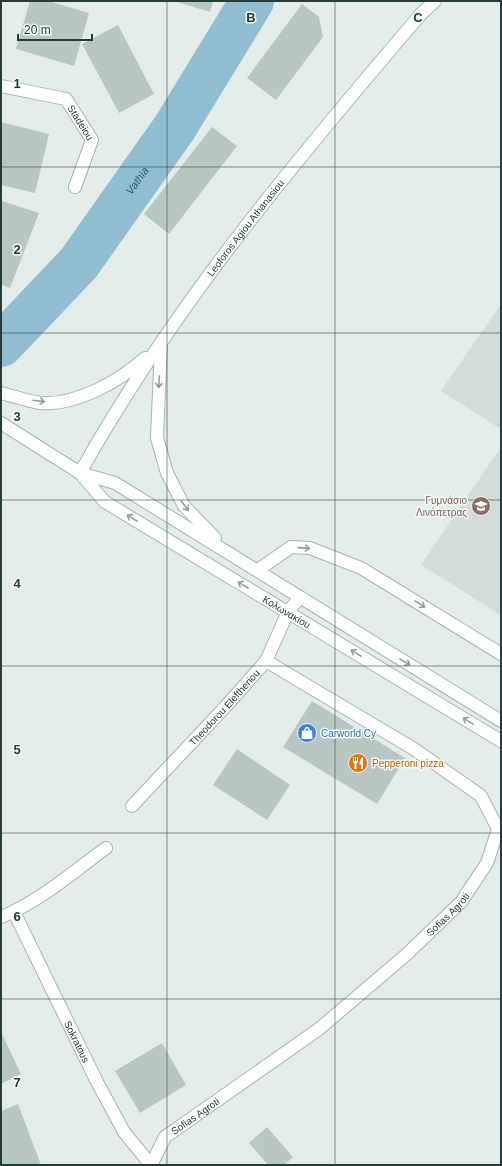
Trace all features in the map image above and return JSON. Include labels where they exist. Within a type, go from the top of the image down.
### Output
[{"type":"main road","name":"Leoforos Agiou Athanasiou","points":[[80,473],[124,396],[229,248],[308,146],[421,14],[435,1]]},
{"type":"main road","name":"Stadeiou","points":[[1,86],[66,99],[92,140],[75,187]]},
{"type":"main road","points":[[1,393],[40,402],[56,402],[98,390],[127,373],[161,343]]},
{"type":"main road","points":[[161,343],[157,438],[165,465],[184,506],[226,550]]},
{"type":"main road","name":"Κολωνακίου","points":[[1,423],[80,473],[115,483],[226,550],[501,721]]},
{"type":"main road","name":"Κολωνακίου","points":[[80,473],[104,502],[501,741]]},
{"type":"main road","points":[[258,570],[292,547],[310,548],[361,568],[501,654]]},
{"type":"main road","name":"Theodorou Eleftheriou","points":[[132,806],[227,705],[266,661],[288,612],[300,597]]},
{"type":"main road","name":"Sofias Agroti","points":[[151,1165],[165,1137],[319,1029],[407,954],[461,902],[487,863],[498,829],[481,796],[468,786],[414,749],[266,661]]},
{"type":"main road","points":[[1,917],[14,912],[106,848]]},
{"type":"main road","name":"Sokratous","points":[[14,912],[96,1080],[124,1132],[151,1165]]},
{"type":"shaded area","points":[[501,304],[501,429],[441,391]]},
{"type":"shaded area","name":"Γυμνάσιο Λινόπετρας","points":[[501,447],[501,615],[421,565]]},
{"type":"building","points":[[30,1],[48,1],[89,13],[74,66],[16,49]]},
{"type":"building","points":[[174,1],[213,1],[210,12]]},
{"type":"building","points":[[302,4],[319,17],[323,37],[276,100],[247,78]]},
{"type":"building","points":[[118,25],[154,94],[119,113],[82,44]]},
{"type":"building","points":[[1,122],[49,134],[35,193],[1,185]]},
{"type":"building","points":[[212,127],[237,146],[169,234],[144,214]]},
{"type":"building","points":[[2,201],[39,213],[10,288],[1,284]]},
{"type":"building","points":[[312,701],[405,758],[377,804],[283,747]]},
{"type":"building","points":[[237,749],[290,785],[267,820],[213,785]]},
{"type":"building","points":[[1,1032],[21,1074],[1,1084]]},
{"type":"building","points":[[162,1043],[186,1085],[140,1113],[115,1071]]},
{"type":"building","points":[[18,1104],[41,1165],[1,1165],[1,1111]]},
{"type":"building","points":[[267,1127],[293,1157],[284,1165],[268,1165],[249,1143]]},
{"type":"waterway","name":"Vathia","points":[[1,345],[79,263],[175,127],[252,1]]},
{"type":"place","name":"Γυμνάσιο Λινόπετρας","points":[[481,506]]},
{"type":"place","name":"Carworld Cy","points":[[307,733]]},
{"type":"place","name":"Pepperoni pizza","points":[[358,763]]}]
